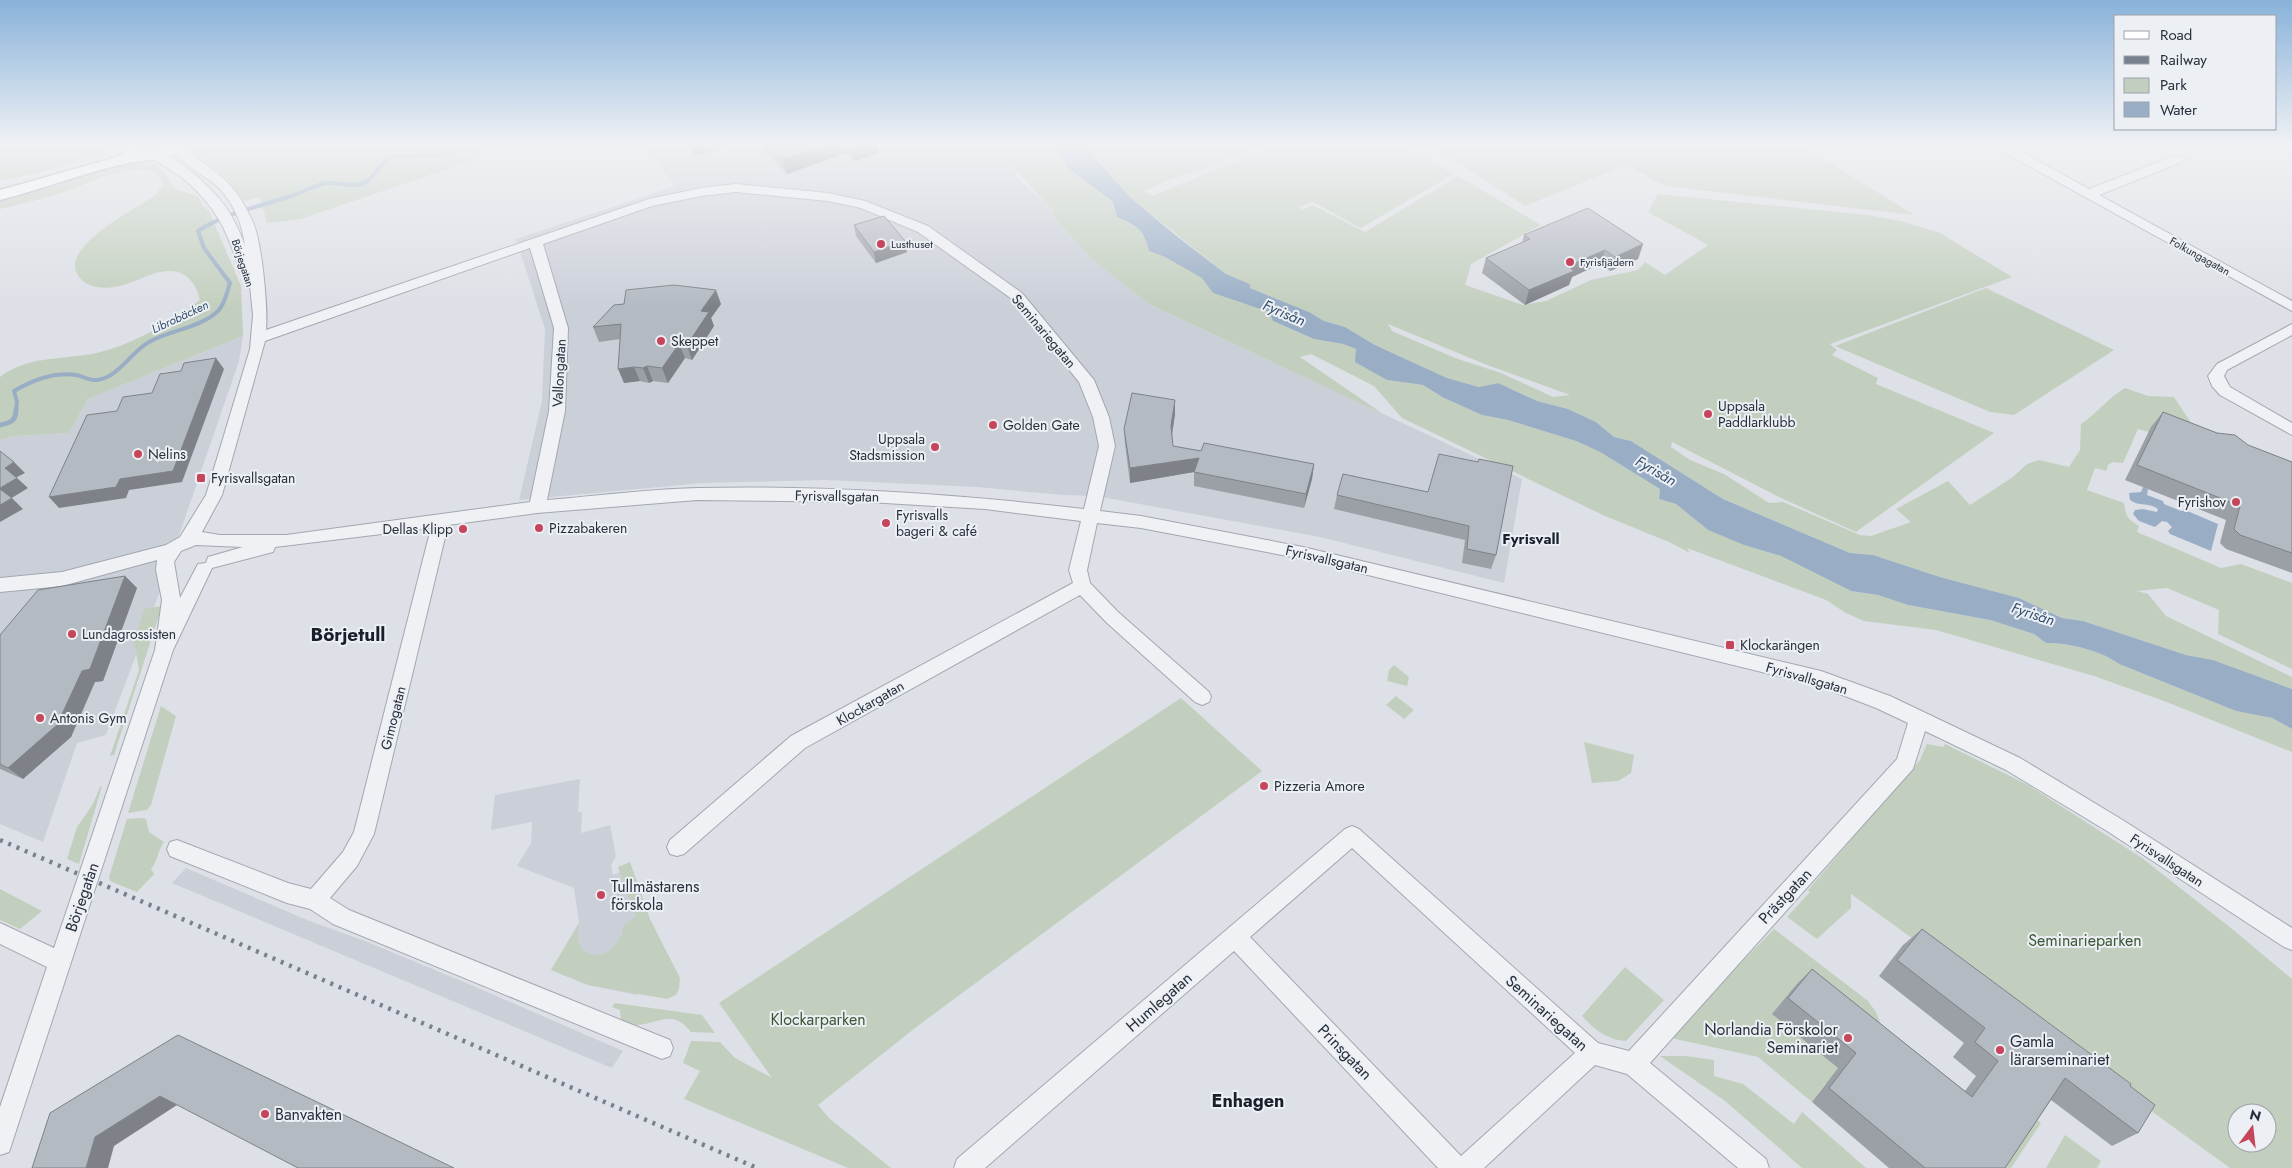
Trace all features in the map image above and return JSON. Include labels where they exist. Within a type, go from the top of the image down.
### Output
[{"type":"street","name":"Börjegatan","points":[[211,199],[222,210],[240,248],[260,315]]},
{"type":"street","name":"Börjegatan","points":[[164,650],[171,600],[166,568],[167,557],[196,527],[214,494],[257,349],[260,315],[251,237],[246,220],[233,199]]},
{"type":"street","name":"Seminariegatan","points":[[258,338],[649,202],[667,199]]},
{"type":"street","name":"Seminariegatan","points":[[834,199],[865,206],[923,229],[1017,296],[1086,380],[1101,417],[1107,446],[1078,570],[1082,586]]},
{"type":"street","name":"Folkungagatan","points":[[2097,199],[2292,307]]},
{"type":"street","name":"Vallongatan","points":[[535,241],[561,328],[557,412],[537,507]]},
{"type":"street","points":[[2292,329],[2222,367],[2216,376],[2220,386],[2225,391],[2292,430]]},
{"type":"street","name":"Börjegatan","points":[[0,1143],[164,650],[193,588],[222,549],[215,539],[214,494]]},
{"type":"street","name":"Fyrisvallsgatan","points":[[179,546],[197,538],[286,541],[537,507],[679,494],[868,496],[985,503],[1091,514],[1302,553],[1820,679],[1919,718],[2013,764],[2114,825],[2292,940]]},
{"type":"street","name":"Gimogatan","points":[[315,900],[350,859],[364,834],[441,521]]},
{"type":"street","name":"Fyrisvallsgatan","points":[[166,568],[174,575],[185,576],[209,566],[286,541]]},
{"type":"street","points":[[0,585],[62,579],[179,546]]},
{"type":"street","points":[[103,568],[166,568]]},
{"type":"street","points":[[1082,586],[1112,617],[1202,697]]},
{"type":"street","name":"Klockargatan","points":[[677,847],[798,742],[1082,586]]},
{"type":"street","name":"Prästgatan","points":[[1633,1064],[1906,763],[1919,718]]},
{"type":"street","name":"Seminariegatan","points":[[1352,835],[1592,1053],[1633,1064],[1757,1168]]},
{"type":"street","name":"Humlegatan","points":[[966,1168],[1352,835]]},
{"type":"street","points":[[176,849],[287,893],[315,900],[341,917],[662,1048]]},
{"type":"street","points":[[0,933],[60,962]]},
{"type":"street","name":"Prinsgatan","points":[[1235,937],[1455,1168]]},
{"type":"street","points":[[1466,1168],[1592,1053]]},
{"type":"shaded area","points":[[637,199],[1040,199],[1054,211],[1052,217],[1092,259],[1149,304],[1522,479],[1504,583],[1320,537],[1096,496],[977,487],[827,480],[703,483],[519,500],[542,401],[545,329],[516,239]]},
{"type":"shaded area","points":[[243,336],[239,361],[157,599],[106,735],[77,743],[43,842],[0,824],[0,440],[16,436],[69,433],[88,399]]},
{"type":"shaded area","name":"Tullmästarens förskola","points":[[580,779],[578,812],[582,812],[581,833],[610,825],[616,856],[611,866],[613,875],[620,872],[652,955],[637,995],[588,985],[551,970],[579,923],[574,888],[517,866],[531,843],[532,822],[491,830],[495,795]]},
{"type":"shaded area","points":[[186,868],[307,920],[365,941],[471,985],[623,1051],[612,1068],[172,883]]},
{"type":"green space","points":[[0,199],[42,199],[32,201],[0,209]]},
{"type":"green space","points":[[150,199],[199,199],[203,206],[209,211],[241,286],[243,336],[88,399],[69,433],[16,436],[0,440],[0,377],[10,370],[32,362],[91,354],[119,346],[163,325],[200,300],[193,283],[186,276],[178,272],[155,273],[114,287],[103,288],[84,282],[75,267],[78,255],[101,230]]},
{"type":"green space","points":[[260,199],[361,199],[301,219],[267,223]]},
{"type":"green space","points":[[1042,199],[1107,199],[1113,203],[1117,217],[1142,233],[1149,251],[1165,257],[1203,278],[1213,293],[1269,312],[1273,321],[1314,339],[1343,344],[1356,349],[1387,380],[1423,385],[1444,398],[1482,415],[1508,420],[1576,441],[1600,452],[1660,489],[1659,499],[1676,504],[1708,530],[1744,545],[1781,556],[1851,591],[1878,595],[1908,605],[1990,620],[2034,634],[2046,643],[2064,644],[2094,651],[2119,664],[2236,711],[2272,718],[2292,729],[2292,752],[2164,701],[2094,676],[1936,630],[1864,621],[1846,613],[1826,600],[1687,548],[1690,553],[1669,542],[1605,516],[1402,418],[1374,386],[1311,354],[1300,357],[1383,414],[1149,304],[1092,259],[1052,216],[1054,211]]},
{"type":"green space","points":[[1132,199],[1412,199],[1361,228],[1313,202],[1299,207],[1302,210],[1312,205],[1365,232],[1421,199],[1496,199],[1541,225],[1471,264],[1465,285],[1523,305],[1546,301],[1591,280],[1638,270],[1645,262],[1665,275],[1708,245],[1648,212],[1655,199],[1703,199],[1868,215],[1905,222],[1940,233],[2012,277],[1830,344],[1837,350],[1832,355],[1878,378],[1876,384],[1994,433],[1856,532],[1781,498],[1672,442],[1671,447],[1690,460],[1724,474],[1769,503],[1783,502],[1860,535],[1871,536],[1911,522],[1896,509],[1948,481],[1970,505],[2013,477],[2027,464],[2039,460],[2069,467],[2080,450],[2081,424],[2125,388],[2148,396],[2174,397],[2197,432],[2149,432],[2138,429],[2123,463],[2113,462],[2108,465],[2106,471],[2095,468],[2087,490],[2124,503],[2128,517],[2139,526],[2137,532],[2221,568],[2241,564],[2292,583],[2292,669],[2218,634],[2219,610],[2167,588],[2137,591],[2148,594],[2166,616],[2292,677],[2292,689],[2213,660],[2186,655],[2083,621],[2062,618],[2019,598],[1940,577],[1873,555],[1850,553],[1723,499],[1631,441],[1614,437],[1596,422],[1568,409],[1537,401],[1498,383],[1479,387],[1447,378],[1375,345],[1345,327],[1324,321],[1309,312],[1250,288],[1250,284],[1226,274]],"holes":[[[1388,324],[1487,365],[1570,395],[1553,397],[1501,373],[1455,358],[1392,331]]]},
{"type":"green space","points":[[1513,199],[1543,199],[1525,206]]},
{"type":"green space","points":[[1772,199],[1887,199],[1914,215]]},
{"type":"green space","points":[[1986,288],[2114,350],[2014,415],[1990,412],[1835,346]]},
{"type":"green space","points":[[162,606],[114,755],[110,756],[139,670],[134,641],[144,609]]},
{"type":"green space","points":[[1394,665],[1409,677],[1407,686],[1387,681],[1389,670]]},
{"type":"green space","points":[[1396,696],[1414,710],[1404,719],[1386,705]]},
{"type":"green space","name":"Klockarparken","points":[[1181,698],[1262,771],[919,1025],[818,1105],[830,1119],[891,1168],[848,1168],[684,1099],[700,1071],[683,1063],[691,1041],[720,1042],[735,1058],[772,1078],[719,1003]]},
{"type":"green space","points":[[161,706],[176,716],[151,805],[147,810],[128,813]]},
{"type":"green space","points":[[1584,742],[1634,755],[1631,773],[1618,781],[1592,783]]},
{"type":"green space","name":"Seminarieparken","points":[[1927,744],[1943,747],[1945,744],[2028,785],[2142,858],[2292,979],[2292,1168],[2230,1168],[1851,894],[1851,908],[1817,939],[1787,917],[1810,892],[1808,890],[1920,760]]},
{"type":"green space","points":[[102,786],[79,864],[67,859],[77,827],[93,804]]},
{"type":"green space","points":[[127,819],[146,819],[149,832],[164,842],[151,869],[154,874],[137,892],[110,881],[109,877]]},
{"type":"green space","points":[[630,862],[650,919],[680,978],[679,989],[676,995],[667,999],[588,985],[551,970],[579,923],[578,941],[581,948],[594,955],[600,955],[613,948],[622,934],[625,924],[636,917],[618,867]]},
{"type":"green space","points":[[0,889],[42,911],[20,929],[0,920]]},
{"type":"green space","points":[[1774,929],[1868,1001],[1876,1012],[1898,1067],[1852,1080],[1825,1084],[1812,1102],[1758,1057],[1671,1038],[1679,1026]]},
{"type":"green space","points":[[1625,967],[1664,1000],[1626,1041],[1607,1036],[1592,1026],[1582,1016]]},
{"type":"green space","points":[[615,1003],[702,1015],[715,1033],[691,1032],[684,1025],[671,1019],[645,1024],[631,1024],[621,1020],[620,1010],[612,1007]]},
{"type":"green space","points":[[1660,1056],[1686,1056],[1714,1060],[1714,1076],[1743,1084],[1794,1124],[1802,1112],[1866,1168],[1802,1168],[1725,1101]]},
{"type":"green space","points":[[2028,1113],[2041,1123],[2011,1168],[1991,1168]]},
{"type":"green space","points":[[2065,1135],[2101,1161],[2097,1168],[2046,1168]]},
{"type":"water","name":"Fyrisån","points":[[1108,199],[1132,199],[1226,274],[1250,284],[1250,288],[1309,312],[1324,321],[1345,327],[1375,345],[1447,378],[1479,387],[1498,383],[1537,401],[1568,409],[1596,422],[1614,437],[1631,441],[1723,499],[1850,553],[1873,555],[1940,577],[2019,598],[2062,618],[2083,621],[2186,655],[2213,660],[2292,689],[2292,729],[2272,718],[2236,711],[2119,664],[2094,651],[2074,646],[2046,643],[2034,634],[1990,620],[1908,605],[1878,595],[1851,591],[1781,556],[1744,545],[1708,530],[1676,504],[1659,499],[1660,489],[1600,452],[1576,441],[1508,420],[1482,415],[1444,398],[1423,385],[1387,380],[1355,362],[1356,349],[1343,344],[1314,339],[1273,321],[1269,312],[1213,293],[1202,278],[1165,257],[1149,251],[1139,229],[1117,217],[1113,202]]},
{"type":"water","points":[[2143,487],[2148,489],[2147,495],[2163,501],[2164,504],[2181,511],[2185,510],[2218,524],[2211,551],[2170,534],[2168,531],[2172,527],[2167,522],[2162,521],[2155,527],[2139,521],[2133,514],[2135,510],[2143,509],[2157,512],[2158,509],[2130,500],[2129,493],[2141,492]]},
{"type":"building","name":"Fyrisfjädern","points":[[1588,208],[1643,244],[1615,257],[1605,250],[1568,266],[1574,271],[1529,290],[1486,258],[1530,239],[1524,235]]},
{"type":"building","points":[[884,216],[905,241],[874,252],[854,225]]},
{"type":"building","name":"Skeppet","points":[[674,285],[716,290],[701,311],[709,312],[687,345],[679,344],[662,368],[647,366],[643,368],[618,369],[621,324],[593,327],[614,305],[624,304],[626,290]]},
{"type":"building","name":"Nelins","points":[[216,358],[173,471],[120,479],[116,487],[49,497],[87,415],[117,411],[123,397],[152,393],[160,374],[181,371],[184,363]]},
{"type":"building","points":[[1132,393],[1175,400],[1171,426],[1173,446],[1201,451],[1204,443],[1314,464],[1306,494],[1194,472],[1199,458],[1130,468],[1124,429]]},
{"type":"building","name":"Fyrishov","points":[[2163,412],[2217,433],[2235,435],[2248,445],[2292,462],[2292,553],[2240,535],[2234,529],[2240,506],[2137,465]]},
{"type":"building","points":[[0,451],[14,462],[5,468],[17,478],[0,488]]},
{"type":"building","points":[[1439,454],[1478,462],[1479,459],[1513,466],[1496,555],[1467,549],[1469,526],[1337,495],[1343,474],[1428,492]]},
{"type":"building","points":[[0,489],[12,498],[0,505]]},
{"type":"building","points":[[125,576],[90,669],[82,671],[57,725],[8,768],[0,764],[0,635],[38,590]]},
{"type":"building","points":[[1922,929],[2131,1084],[2130,1086],[2155,1105],[2138,1133],[2065,1078],[2005,1168],[1925,1168],[1829,1088],[1856,1053],[1788,998],[1812,969],[1972,1097],[1998,1061],[1975,1042],[1985,1028],[1897,960]]},
{"type":"building","name":"Banvakten","points":[[178,1035],[454,1168],[298,1168],[160,1096],[95,1137],[86,1168],[32,1168],[50,1113]]},
{"type":"waterway","name":"Librobäcken","points":[[16,411],[17,402],[14,391],[21,387],[36,380],[68,374],[95,380],[105,378],[118,369],[142,346],[166,334],[211,317],[218,311],[224,301],[230,283],[204,248],[198,231],[232,214],[283,199]]},
{"type":"waterway","name":"Librobäcken","points":[[0,425],[12,421],[16,410]]},
{"type":"railway","points":[[0,840],[757,1168]]},
{"type":"place","name":"Lusthuset","points":[[881,244]]},
{"type":"place","name":"Fyrisfjädern","points":[[1570,262]]},
{"type":"place","name":"Skeppet","points":[[661,341]]},
{"type":"place","name":"Uppsala Paddlarklubb","points":[[1708,414]]},
{"type":"place","name":"Golden Gate","points":[[993,425]]},
{"type":"place","name":"Uppsala Stadsmission","points":[[935,447]]},
{"type":"place","name":"Nelins","points":[[138,454]]},
{"type":"place","name":"Fyrisvallsgatan","points":[[201,478]]},
{"type":"place","name":"Fyrishov","points":[[2236,502]]},
{"type":"place","name":"Fyrisvalls bageri & café","points":[[886,523]]},
{"type":"place","name":"Pizzabakeren","points":[[539,528]]},
{"type":"place","name":"Dellas Klipp","points":[[463,529]]},
{"type":"place","name":"Lundagrossisten","points":[[72,634]]},
{"type":"place","name":"Klockarängen","points":[[1730,645]]},
{"type":"place","name":"Antonis Gym","points":[[40,718]]},
{"type":"place","name":"Pizzeria Amore","points":[[1264,786]]},
{"type":"place","name":"Tullmästarens förskola","points":[[601,895]]},
{"type":"place","name":"Norlandia Förskolor Seminariet","points":[[1848,1038]]},
{"type":"place","name":"Gamla lärarseminariet","points":[[2000,1050]]},
{"type":"place","name":"Banvakten","points":[[265,1114]]},
{"type":"district","name":"Fyrisvall","points":[[1531,539]]},
{"type":"district","name":"Börjetull","points":[[348,634]]},
{"type":"district","name":"Enhagen","points":[[1248,1101]]}]
